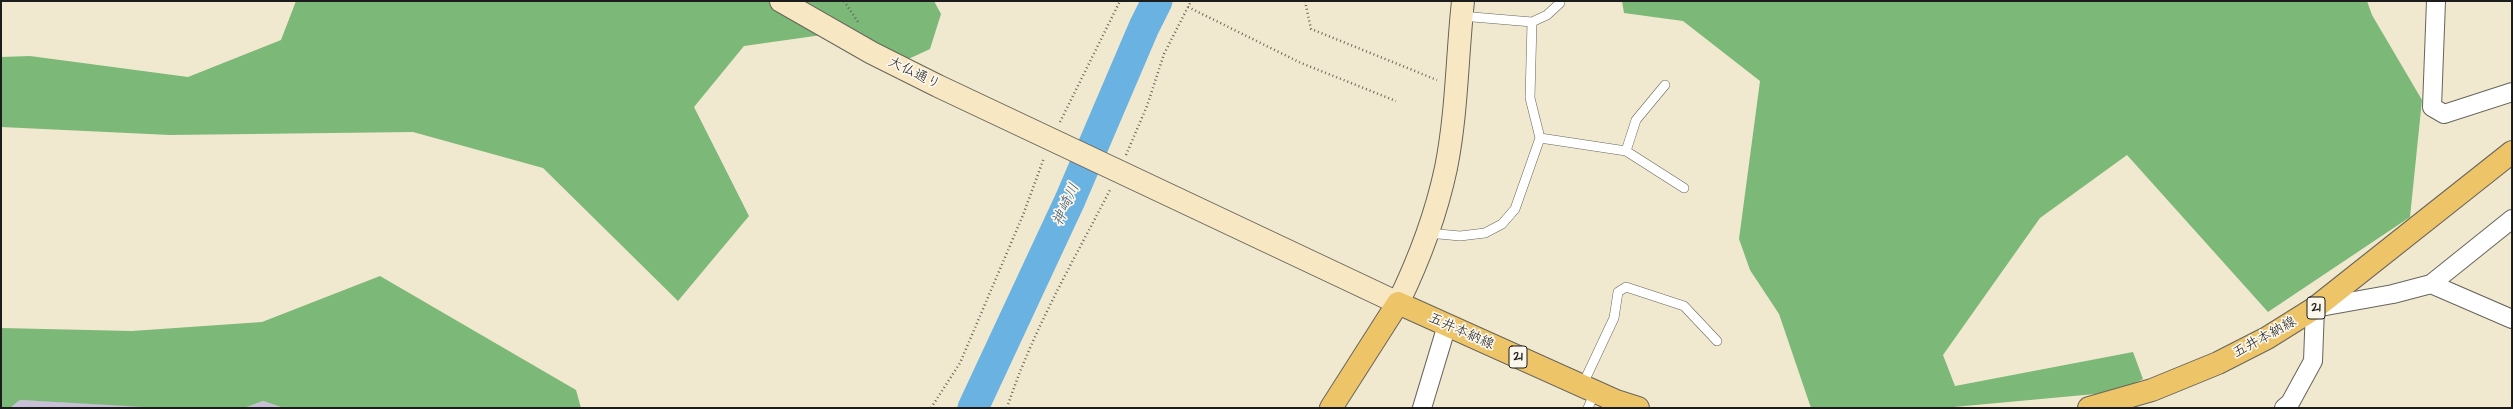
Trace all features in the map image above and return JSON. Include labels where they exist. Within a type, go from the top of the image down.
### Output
[{"type":"main road","name":"五井本納線","points":[[2089,408],[2152,390],[2218,363],[2316,308],[2512,152]]},
{"type":"main road","name":"五井本納線","points":[[1398,304],[1447,325],[1588,395],[1638,408]]},
{"type":"main road","points":[[1331,408],[1398,304]]},
{"type":"street","name":"大仏通り","points":[[781,1],[872,53],[1119,173],[1398,304]]},
{"type":"street","points":[[2436,1],[2432,107],[2444,114],[2512,92]]},
{"type":"street","points":[[1398,304],[1414,270],[1438,203],[1446,167],[1456,88],[1462,9]]},
{"type":"street","points":[[2284,408],[2290,403],[2313,361],[2316,308],[2393,294],[2431,284],[2512,219]]},
{"type":"street","points":[[2431,284],[2512,319]]},
{"type":"street","points":[[1422,408],[1447,325]]},
{"type":"lane","points":[[1462,9],[1532,22],[1547,15],[1560,3],[1560,1]]},
{"type":"lane","points":[[1426,233],[1460,236],[1485,232],[1502,224],[1515,209],[1522,194],[1540,138],[1530,98],[1532,22]]},
{"type":"lane","points":[[1626,151],[1636,120],[1666,85]]},
{"type":"lane","points":[[1540,138],[1626,151],[1684,188]]},
{"type":"lane","points":[[1588,395],[1614,318],[1618,292],[1626,288],[1684,306],[1716,341]]},
{"type":"path","points":[[931,408],[960,363],[1023,215],[1050,140],[1120,1]]},
{"type":"path","points":[[1007,408],[1014,385],[1044,318],[1119,173],[1147,106],[1164,54],[1191,1]]},
{"type":"path","points":[[1305,1],[1311,29],[1456,88]]},
{"type":"path","points":[[1188,7],[1301,63],[1396,101]]},
{"type":"shaded area","points":[[20,400],[156,407],[161,408],[10,408]]},
{"type":"shaded area","points":[[263,401],[284,408],[244,408]]},
{"type":"green space","points":[[296,1],[934,1],[941,14],[930,49],[902,62],[836,33],[744,46],[694,107],[749,216],[678,301],[543,168],[413,132],[170,135],[1,127],[1,57],[30,56],[188,77],[281,40]]},
{"type":"green space","points":[[1622,1],[2367,1],[2372,15],[2422,100],[2410,217],[2268,312],[2127,155],[2040,218],[1943,355],[1955,386],[2133,352],[2143,379],[2117,392],[1943,408],[1811,408],[1779,314],[1750,270],[1739,239],[1760,81],[1683,21],[1624,13]]},
{"type":"green space","points":[[380,276],[576,390],[581,408],[284,408],[263,401],[244,408],[161,408],[20,400],[10,408],[1,408],[1,328],[132,331],[262,322]]},
{"type":"waterway","name":"神崎川","points":[[973,408],[1070,200],[1144,27],[1157,1]]}]
